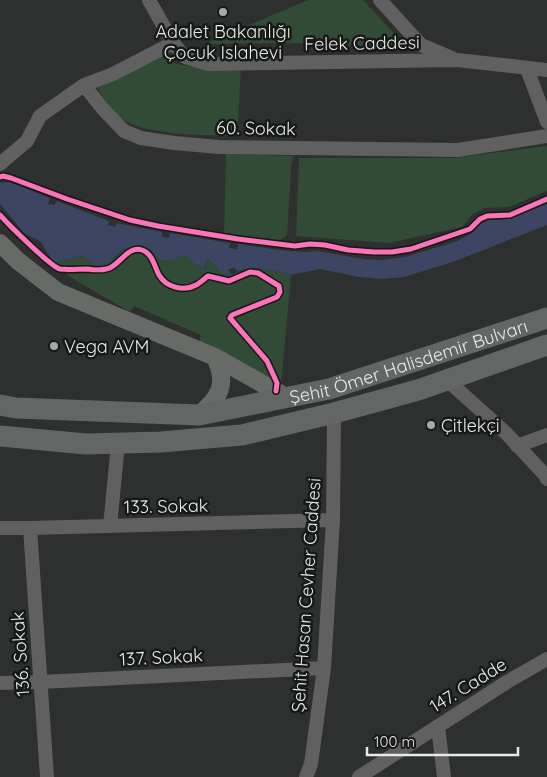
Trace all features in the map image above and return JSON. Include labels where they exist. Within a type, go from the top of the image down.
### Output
[{"type":"highway","name":"Şehit Ömer Halisdemir Bulvarı","points":[[0,405],[16,408],[199,415],[329,389],[547,318]]},
{"type":"highway","name":"Şehit Ömer Halisdemir Bulvarı","points":[[0,436],[86,444],[118,444],[242,435],[418,390],[547,345]]},
{"type":"main road","points":[[0,243],[18,261],[58,292],[215,357],[286,398]]},
{"type":"main road","points":[[199,415],[211,404],[218,393],[222,379],[222,370],[215,357]]},
{"type":"street","name":"Felek Caddesi","points":[[149,0],[173,43],[185,57],[208,64],[457,60],[547,70]]},
{"type":"street","points":[[380,0],[421,45],[457,60]]},
{"type":"street","points":[[0,164],[27,141],[40,116],[84,85],[113,74],[173,43]]},
{"type":"street","points":[[527,69],[547,122]]},
{"type":"street","name":"60. Sokak","points":[[84,85],[102,108],[124,131],[141,138],[174,143],[219,147],[458,150],[547,136]]},
{"type":"street","points":[[447,380],[506,433],[547,479]]},
{"type":"street","name":"Şehit Hasan Cevher Caddesi","points":[[306,777],[311,764],[324,668],[333,520],[334,413]]},
{"type":"street","points":[[517,446],[547,435]]},
{"type":"street","points":[[110,526],[118,444]]},
{"type":"street","name":"133. Sokak","points":[[0,528],[333,520]]},
{"type":"street","name":"136. Sokak","points":[[30,528],[47,777]]},
{"type":"street","name":"147. Cadde","points":[[359,777],[507,682],[547,659]]},
{"type":"street","name":"137. Sokak","points":[[0,683],[324,668]]},
{"type":"street","points":[[438,726],[444,777]]},
{"type":"green space","points":[[308,0],[363,0],[410,48],[305,43],[205,44]]},
{"type":"green space","points":[[165,53],[170,62],[187,66],[241,70],[237,136],[177,134],[146,129],[122,119],[110,109],[97,86]]},
{"type":"green space","points":[[547,146],[547,191],[509,207],[484,208],[472,215],[462,227],[389,243],[296,236],[299,158],[454,158]]},
{"type":"green space","points":[[226,154],[293,156],[287,236],[278,241],[224,233]]},
{"type":"green space","points":[[129,247],[146,249],[159,260],[174,260],[180,256],[187,256],[195,267],[196,264],[201,265],[200,273],[205,269],[209,260],[227,276],[246,268],[255,267],[291,275],[281,386],[199,343],[201,335],[134,306],[130,312],[70,277],[54,263],[82,256],[96,265],[101,265],[109,262]]},
{"type":"water","points":[[9,182],[50,198],[48,204],[54,205],[57,201],[109,221],[108,225],[115,227],[117,223],[162,232],[162,237],[169,238],[170,233],[230,243],[229,248],[237,249],[238,244],[287,251],[317,251],[380,260],[405,257],[457,241],[471,234],[488,220],[507,219],[547,204],[547,225],[453,262],[404,277],[382,279],[359,277],[320,269],[291,275],[255,267],[237,271],[234,267],[228,270],[232,275],[228,275],[222,273],[209,260],[200,273],[201,265],[196,264],[195,268],[193,262],[187,256],[180,256],[174,260],[159,260],[150,250],[139,247],[122,250],[107,264],[100,266],[95,265],[82,256],[54,263],[40,241],[25,234],[0,204],[0,183]]},
{"type":"cycle path","points":[[0,177],[11,178],[130,220],[158,226],[295,246],[325,245],[348,250],[374,252],[411,249],[470,229],[480,219],[487,216],[510,215],[547,199]]},
{"type":"cycle path","points":[[0,215],[20,236],[60,269],[107,269],[130,252],[138,249],[149,254],[162,279],[175,287],[191,287],[208,276],[229,281],[250,272],[258,273],[279,286],[280,292],[277,297],[232,315],[230,318],[267,361],[277,383],[276,391]]},
{"type":"place","name":"Adalet Bakanlığı Çocuk Islahevi","points":[[223,12]]},
{"type":"place","name":"Vega AVM","points":[[54,346]]},
{"type":"place","name":"Çitlekçi","points":[[431,425]]}]
